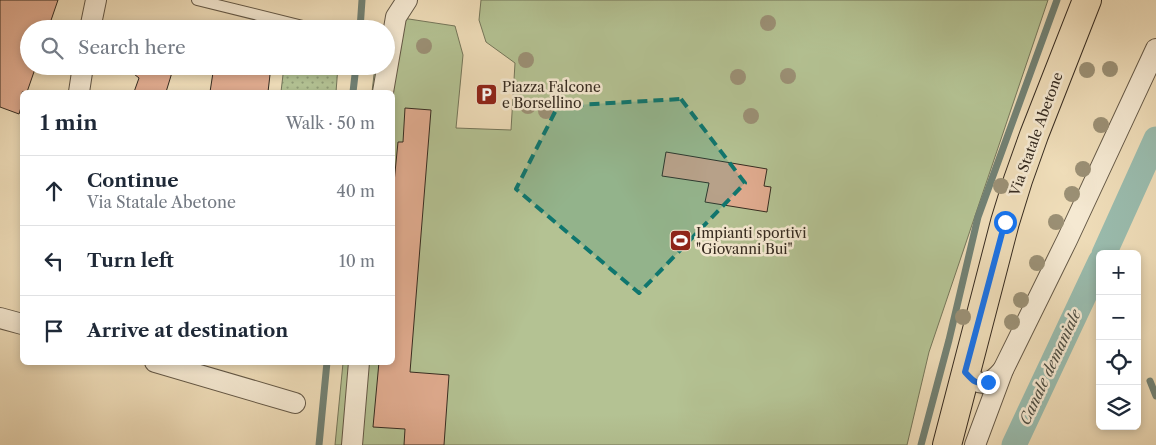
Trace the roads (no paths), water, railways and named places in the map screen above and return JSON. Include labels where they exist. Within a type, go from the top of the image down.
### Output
[{"type":"main road","name":"Via Statale Abetone","points":[[946,445],[1005,222],[1018,180],[1087,0]]},
{"type":"street","points":[[92,20],[96,0]]},
{"type":"street","points":[[395,23],[396,17],[407,0]]},
{"type":"street","points":[[975,445],[1003,370],[1067,240],[1156,49]]},
{"type":"street","points":[[79,90],[82,75]]},
{"type":"street","points":[[384,90],[387,75]]},
{"type":"street","points":[[0,318],[20,323]]},
{"type":"street","points":[[166,365],[295,402]]},
{"type":"street","points":[[352,445],[359,365]]},
{"type":"street","points":[[965,372],[974,381],[982,384],[995,379],[1003,370]]},
{"type":"lane","points":[[197,0],[279,20]]},
{"type":"waterway","points":[[361,20],[362,0]]},
{"type":"waterway","points":[[921,445],[949,340],[978,217],[1057,0]]},
{"type":"waterway","points":[[353,90],[355,75]]},
{"type":"waterway","name":"Canale demaniale","points":[[1106,250],[1156,139]]},
{"type":"waterway","name":"Canale demaniale","points":[[1014,445],[1096,271]]},
{"type":"waterway","points":[[319,445],[327,365]]},
{"type":"waterway","points":[[1150,381],[1156,396]]},
{"type":"place","name":"Piazza Falcone e Borsellino","points":[[486,95]]},
{"type":"place","name":"Impianti sportivi \"Giovanni Bui\"","points":[[680,241]]}]
